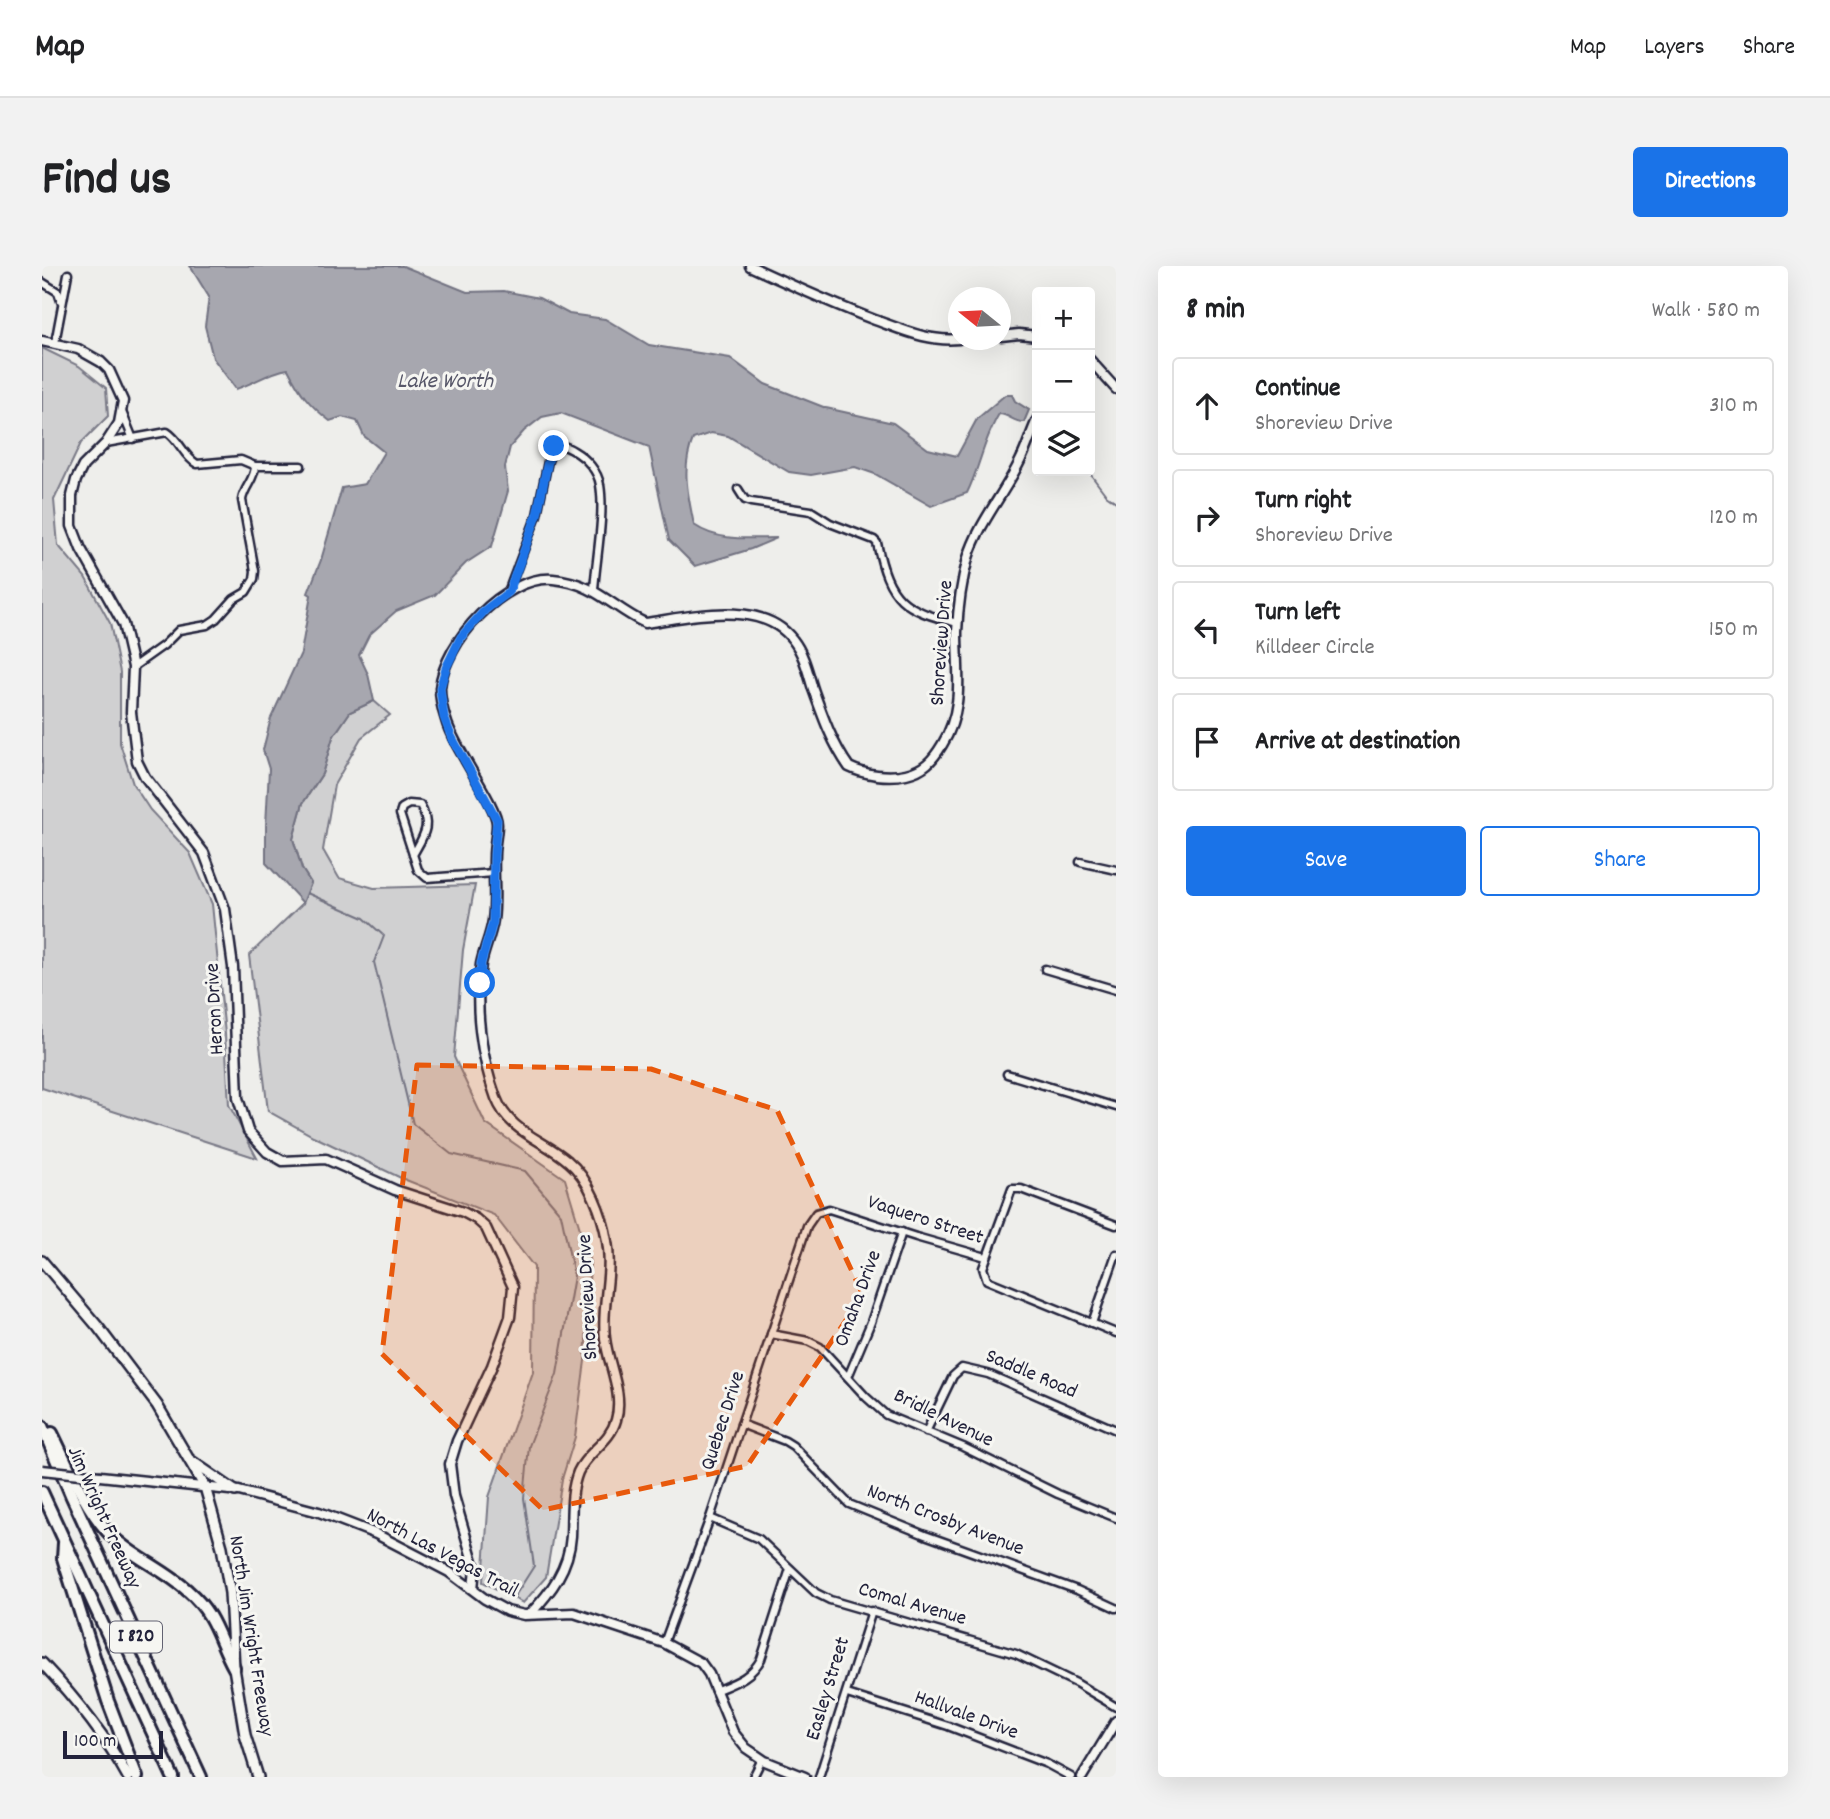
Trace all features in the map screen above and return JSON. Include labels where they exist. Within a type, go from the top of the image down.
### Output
[{"type":"highway","points":[[42,1424],[48,1426],[85,1497],[105,1528],[124,1548],[177,1581],[191,1593],[217,1627],[234,1668]]},
{"type":"highway","name":"Jim Wright Freeway","points":[[42,1424],[72,1497],[201,1777]]},
{"type":"highway","name":"Jim Wright Freeway","points":[[42,1492],[173,1777]]},
{"type":"highway","points":[[64,1540],[63,1558],[108,1701],[136,1777]]},
{"type":"main road","name":"North Jim Wright Freeway","points":[[42,1261],[157,1405],[205,1487],[222,1547],[230,1594],[234,1668],[246,1735],[258,1777]]},
{"type":"main road","points":[[187,1458],[235,1491]]},
{"type":"main road","points":[[42,1663],[95,1725],[128,1777]]},
{"type":"street","points":[[750,266],[846,309],[915,335],[948,340]]},
{"type":"street","points":[[55,343],[68,274]]},
{"type":"street","points":[[42,282],[58,292],[62,303]]},
{"type":"street","points":[[1011,335],[1032,335]]},
{"type":"street","points":[[42,341],[90,354],[109,370],[123,401],[122,412],[133,439]]},
{"type":"street","points":[[1095,366],[1116,389]]},
{"type":"street","name":"Heron Drive","points":[[122,412],[119,423],[106,443],[89,458],[76,480],[72,496],[72,526],[77,543],[123,624],[133,667],[131,712],[137,761],[145,777],[204,853],[225,909],[233,967],[238,1098],[248,1131],[267,1152],[283,1161],[293,1163],[326,1159],[395,1190],[463,1212],[486,1228],[513,1286],[510,1317],[492,1366],[457,1441],[450,1464],[454,1496],[475,1568],[473,1589]]},
{"type":"street","points":[[106,443],[160,431],[173,435],[185,456],[197,464],[241,460],[255,466],[301,467]]},
{"type":"street","name":"Shoreview Drive","points":[[530,1614],[547,1596],[560,1575],[568,1554],[571,1501],[578,1472],[586,1458],[606,1439],[613,1428],[619,1400],[604,1334],[609,1260],[600,1216],[588,1188],[567,1159],[523,1132],[499,1105],[487,1066],[480,1027],[480,983],[481,963],[493,922],[497,820],[451,736],[444,717],[440,688],[446,668],[461,637],[485,610],[509,592],[528,583],[551,579],[574,583],[594,590],[645,623],[726,613],[740,614],[777,626],[792,638],[800,652],[833,742],[849,767],[885,776],[921,769],[932,761],[949,735],[959,700],[958,623],[966,569],[975,539],[1022,458],[1032,433]]},
{"type":"street","points":[[509,592],[537,515],[548,461],[554,446],[558,444],[587,460],[600,483],[594,590]]},
{"type":"street","points":[[133,667],[164,645],[179,630],[207,625],[216,619],[234,599],[246,593],[253,582],[255,571],[242,500],[255,474],[255,466]]},
{"type":"street","points":[[738,489],[745,500],[811,511],[830,523],[874,540],[887,581],[907,605],[924,615],[958,623]]},
{"type":"street","points":[[413,855],[427,825],[427,817],[420,804],[409,804],[402,808],[400,814],[413,855],[418,870],[427,878],[494,873]]},
{"type":"street","points":[[1080,862],[1116,870]]},
{"type":"street","points":[[1045,969],[1116,989]]},
{"type":"street","points":[[1007,1074],[1116,1107]]},
{"type":"street","points":[[986,1257],[1012,1189],[1021,1189],[1116,1225]]},
{"type":"street","name":"Vaquero Street","points":[[819,1212],[829,1209],[986,1257],[983,1268],[987,1280],[1116,1333]]},
{"type":"street","name":"Quebec Drive","points":[[664,1643],[710,1518],[807,1226],[819,1212]]},
{"type":"street","name":"Omaha Drive","points":[[848,1377],[871,1322],[902,1232]]},
{"type":"street","points":[[1091,1323],[1116,1254]]},
{"type":"street","name":"Bridle Avenue","points":[[771,1334],[808,1340],[820,1347],[886,1415],[1116,1518]]},
{"type":"street","name":"Saddle Road","points":[[926,1432],[953,1376],[962,1368],[988,1374],[1116,1430]]},
{"type":"street","name":"North Crosby Avenue","points":[[741,1424],[793,1446],[849,1504],[925,1535],[1064,1585],[1116,1608]]},
{"type":"street","name":"North Las Vegas Trail","points":[[42,1470],[235,1491],[319,1512],[376,1534],[449,1573],[507,1611],[530,1614],[574,1613],[664,1643],[701,1663],[709,1674],[733,1732],[746,1748],[762,1759],[805,1777]]},
{"type":"street","name":"Comal Avenue","points":[[710,1518],[759,1539],[817,1593],[830,1600],[1016,1654],[1046,1667],[1116,1707]]},
{"type":"street","points":[[715,1691],[748,1677],[756,1669],[790,1569]]},
{"type":"street","name":"Easley Street","points":[[819,1777],[872,1611]]},
{"type":"street","name":"Hallvale Drive","points":[[846,1694],[948,1726],[1047,1764],[1071,1777]]},
{"type":"street","points":[[1082,1777],[1116,1721]]},
{"type":"street","points":[[753,1777],[762,1759]]},
{"type":"highlighted area","points":[[417,1065],[651,1069],[777,1110],[863,1295],[747,1466],[543,1510],[382,1354]]},
{"type":"shaded area","points":[[42,348],[79,366],[106,388],[108,416],[81,443],[54,500],[58,545],[85,577],[110,623],[120,672],[120,743],[133,784],[150,810],[190,853],[212,904],[229,1105],[257,1158],[42,1088]]},
{"type":"shaded area","points":[[374,701],[390,715],[361,738],[334,785],[323,850],[339,878],[374,888],[475,885],[463,950],[454,1057],[485,1123],[565,1179],[590,1262],[585,1361],[575,1437],[562,1479],[546,1577],[523,1603],[483,1582],[489,1497],[533,1372],[534,1267],[494,1215],[401,1178],[268,1111],[249,955],[303,903],[311,883],[302,869],[293,839],[303,803],[322,774],[333,737],[350,712]]},
{"type":"water","name":"Lake Worth","points":[[190,266],[403,266],[467,292],[504,291],[539,298],[569,314],[605,319],[649,345],[730,358],[765,384],[826,408],[893,423],[928,449],[957,456],[977,419],[1005,395],[1012,395],[1015,401],[1029,410],[1024,422],[999,414],[967,493],[931,506],[875,474],[855,467],[811,475],[789,472],[728,436],[711,433],[693,439],[686,471],[694,525],[724,537],[777,538],[695,566],[669,540],[649,447],[561,413],[542,417],[510,447],[505,467],[508,491],[492,546],[466,563],[435,595],[396,611],[369,635],[359,655],[368,674],[374,701],[350,712],[333,737],[322,774],[303,803],[293,839],[302,869],[311,883],[303,903],[266,863],[269,769],[263,750],[271,718],[301,653],[311,595],[308,593],[321,560],[342,488],[365,484],[384,452],[364,436],[357,421],[342,417],[330,421],[323,415],[306,398],[288,369],[236,389],[213,358],[205,326],[209,297]]},
{"type":"waterway","points":[[1092,476],[1106,495],[1116,502]]},
{"type":"waterway","points":[[307,893],[364,918],[384,936],[374,962],[413,1124],[451,1154],[525,1171],[561,1214],[574,1276],[557,1374],[529,1446],[524,1498],[534,1566],[513,1599]]},
{"type":"route","points":[[480,983],[481,963],[493,922],[497,820],[451,736],[444,717],[440,688],[461,637],[485,610],[509,592],[537,515],[548,461],[554,446]]}]
